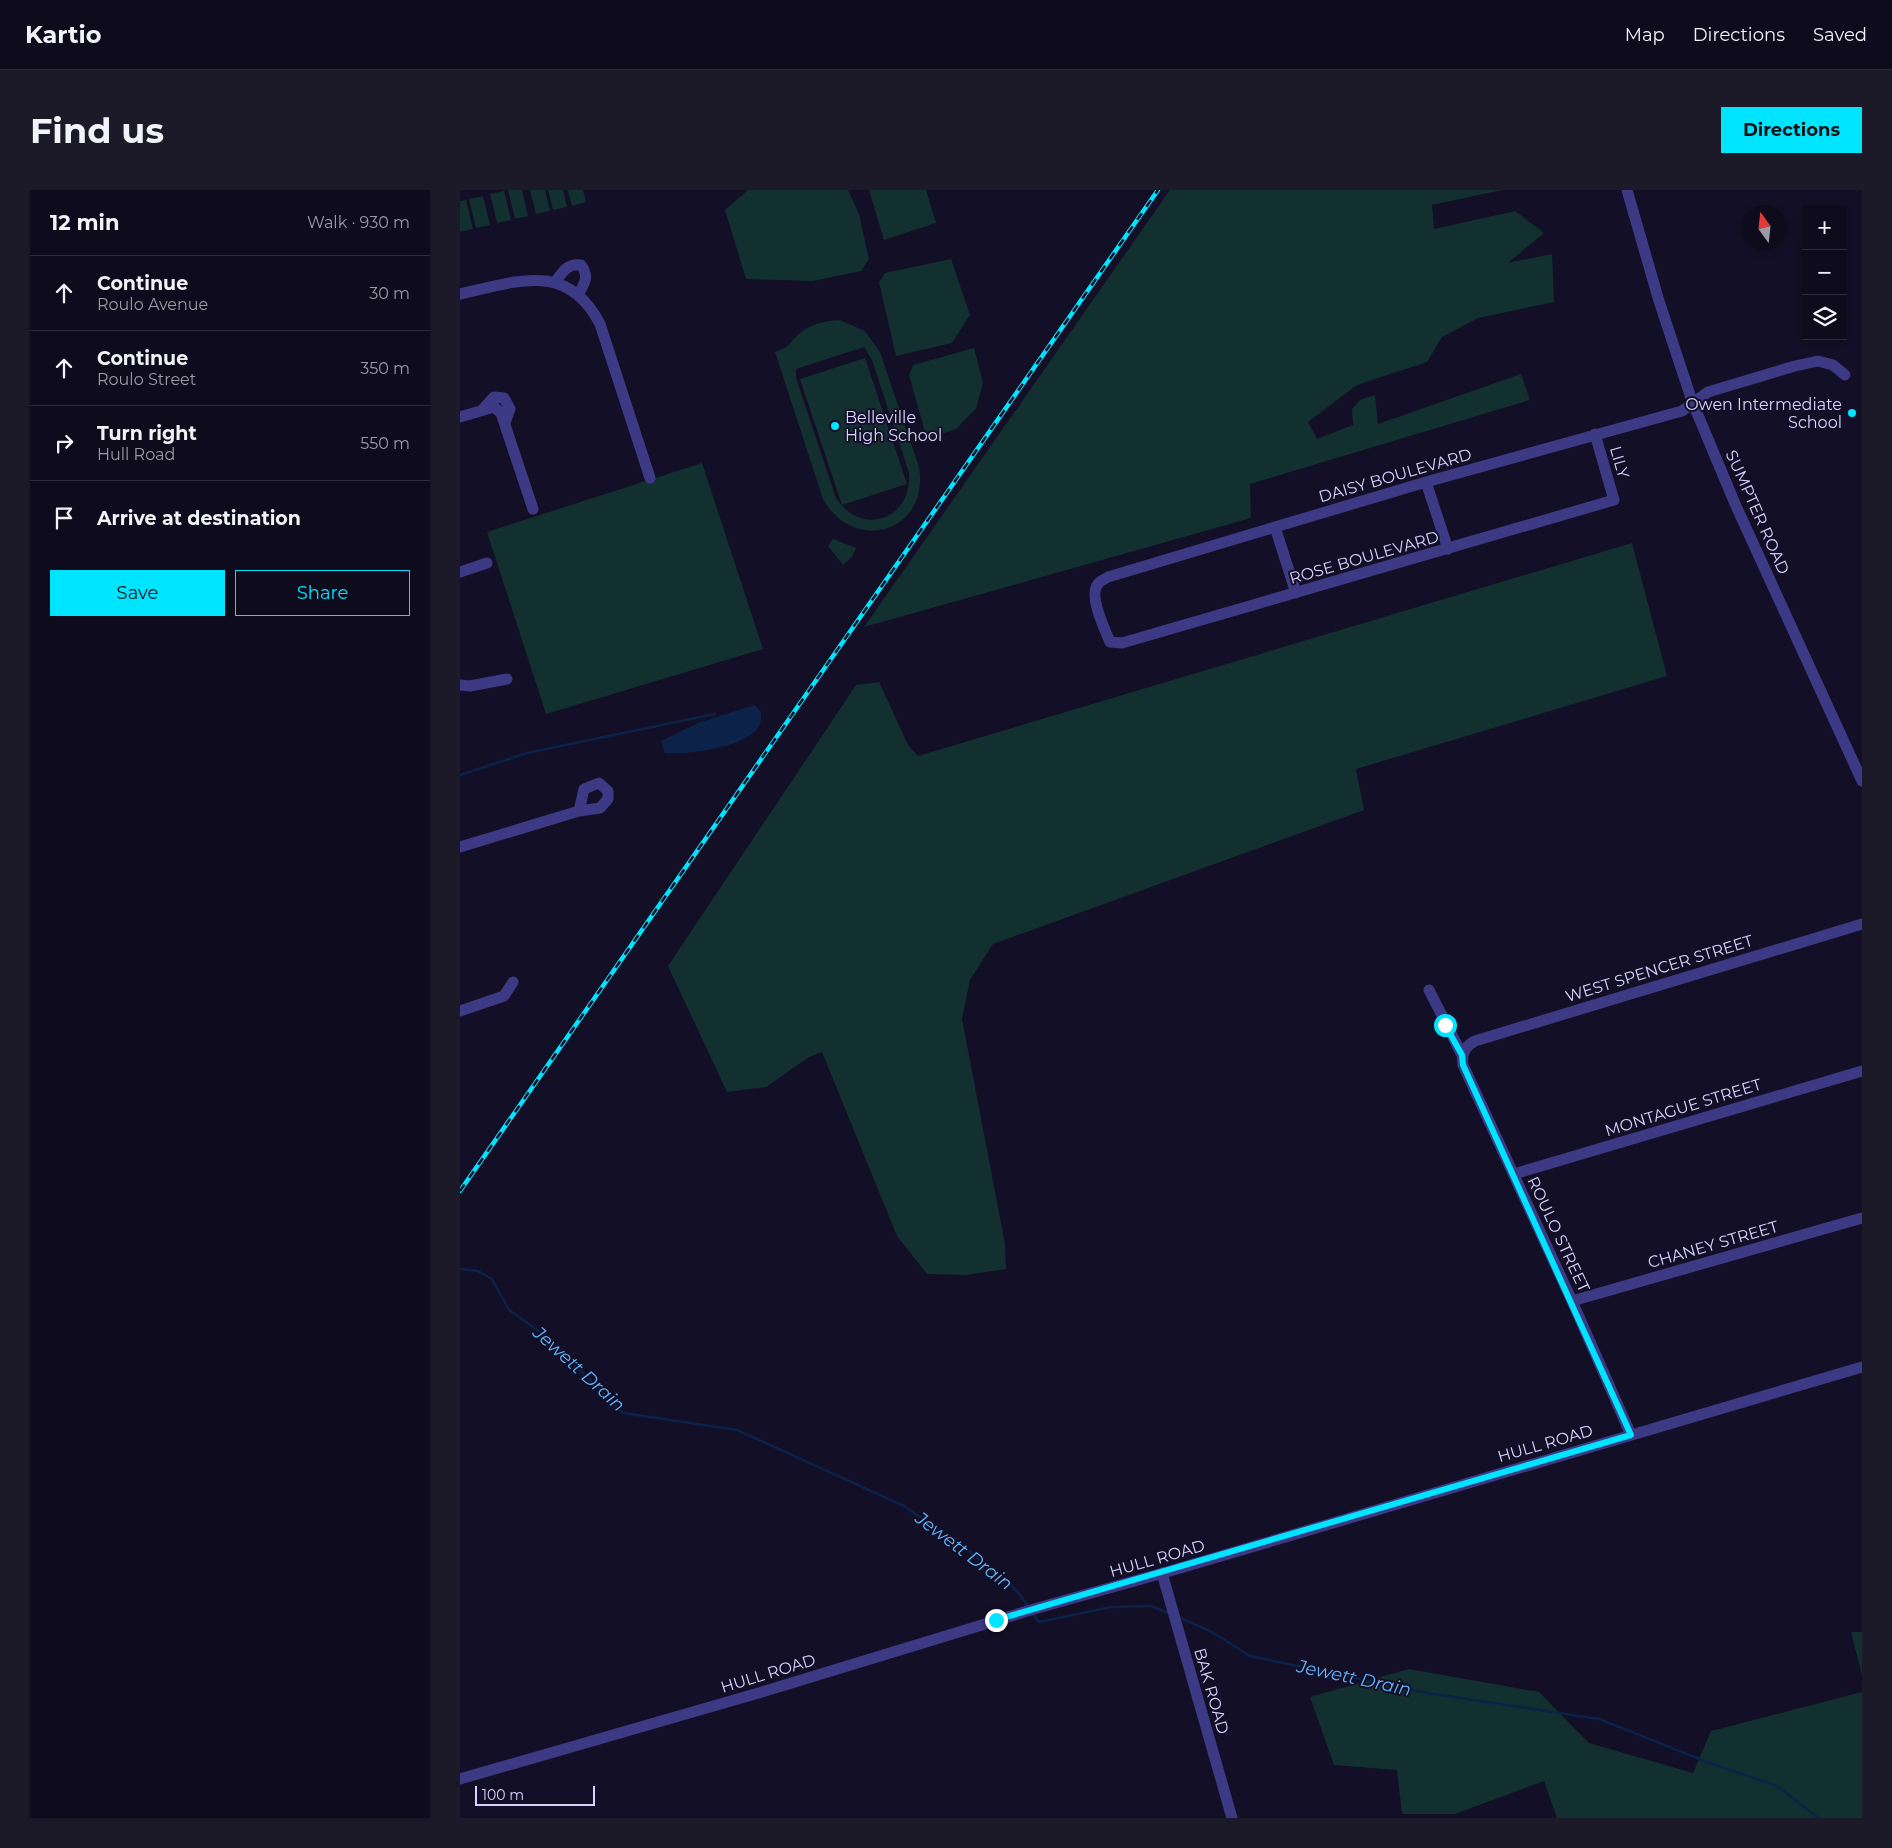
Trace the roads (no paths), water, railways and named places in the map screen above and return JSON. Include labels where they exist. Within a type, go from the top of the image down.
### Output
[{"type":"street","name":"SUMPTER ROAD","points":[[1627,190],[1659,301],[1692,401],[1742,519],[1862,782]]},
{"type":"street","points":[[555,282],[567,266],[581,265],[586,272],[587,279],[578,295]]},
{"type":"street","points":[[460,294],[534,279],[555,282],[567,287],[578,295],[589,306],[600,324],[650,478]]},
{"type":"street","name":"DAISY BOULEVARD","points":[[1122,644],[1110,642],[1096,602],[1095,590],[1098,583],[1105,579],[1426,482],[1682,411],[1692,401],[1708,392],[1818,361],[1833,364],[1845,375]]},
{"type":"street","points":[[460,417],[494,407],[501,413],[506,423],[533,509]]},
{"type":"street","name":"LILY","points":[[1594,434],[1614,500]]},
{"type":"street","points":[[1426,482],[1448,550]]},
{"type":"street","name":"ROSE BOULEVARD","points":[[1122,644],[1614,500]]},
{"type":"street","points":[[1275,527],[1296,593]]},
{"type":"street","points":[[460,572],[487,563]]},
{"type":"street","points":[[460,685],[470,686],[507,678]]},
{"type":"street","points":[[460,847],[578,812]]},
{"type":"street","name":"WEST SPENCER STREET","points":[[1464,1051],[1475,1041],[1862,924]]},
{"type":"street","points":[[460,1011],[504,996],[513,982]]},
{"type":"street","name":"ROULO STREET","points":[[1429,990],[1464,1051],[1463,1065],[1572,1301],[1631,1435]]},
{"type":"street","name":"MONTAGUE STREET","points":[[1514,1174],[1862,1070]]},
{"type":"street","name":"CHANEY STREET","points":[[1572,1301],[1862,1218]]},
{"type":"street","name":"HULL ROAD","points":[[460,1779],[762,1692],[1034,1609],[1862,1367]]},
{"type":"street","name":"BAK ROAD","points":[[1162,1573],[1232,1818]]},
{"type":"water","points":[[754,705],[761,712],[760,724],[754,732],[744,739],[702,751],[665,753],[661,741],[698,723]]},
{"type":"waterway","points":[[460,775],[527,753],[715,714]]},
{"type":"waterway","name":"Jewett Drain","points":[[460,1269],[478,1271],[492,1279],[509,1310],[547,1337],[623,1413],[737,1430],[904,1506],[972,1553],[1017,1591],[1029,1607]]},
{"type":"waterway","name":"Jewett Drain","points":[[1033,1614],[1039,1622],[1111,1607],[1151,1606],[1171,1614]]},
{"type":"waterway","name":"Jewett Drain","points":[[1178,1617],[1210,1631],[1250,1656],[1427,1693],[1599,1719],[1707,1762],[1777,1786],[1819,1818]]},
{"type":"railway","points":[[460,1191],[1158,190]]},
{"type":"place","name":"Owen Intermediate School","points":[[1852,413]]},
{"type":"place","name":"Belleville High School","points":[[835,426]]}]
